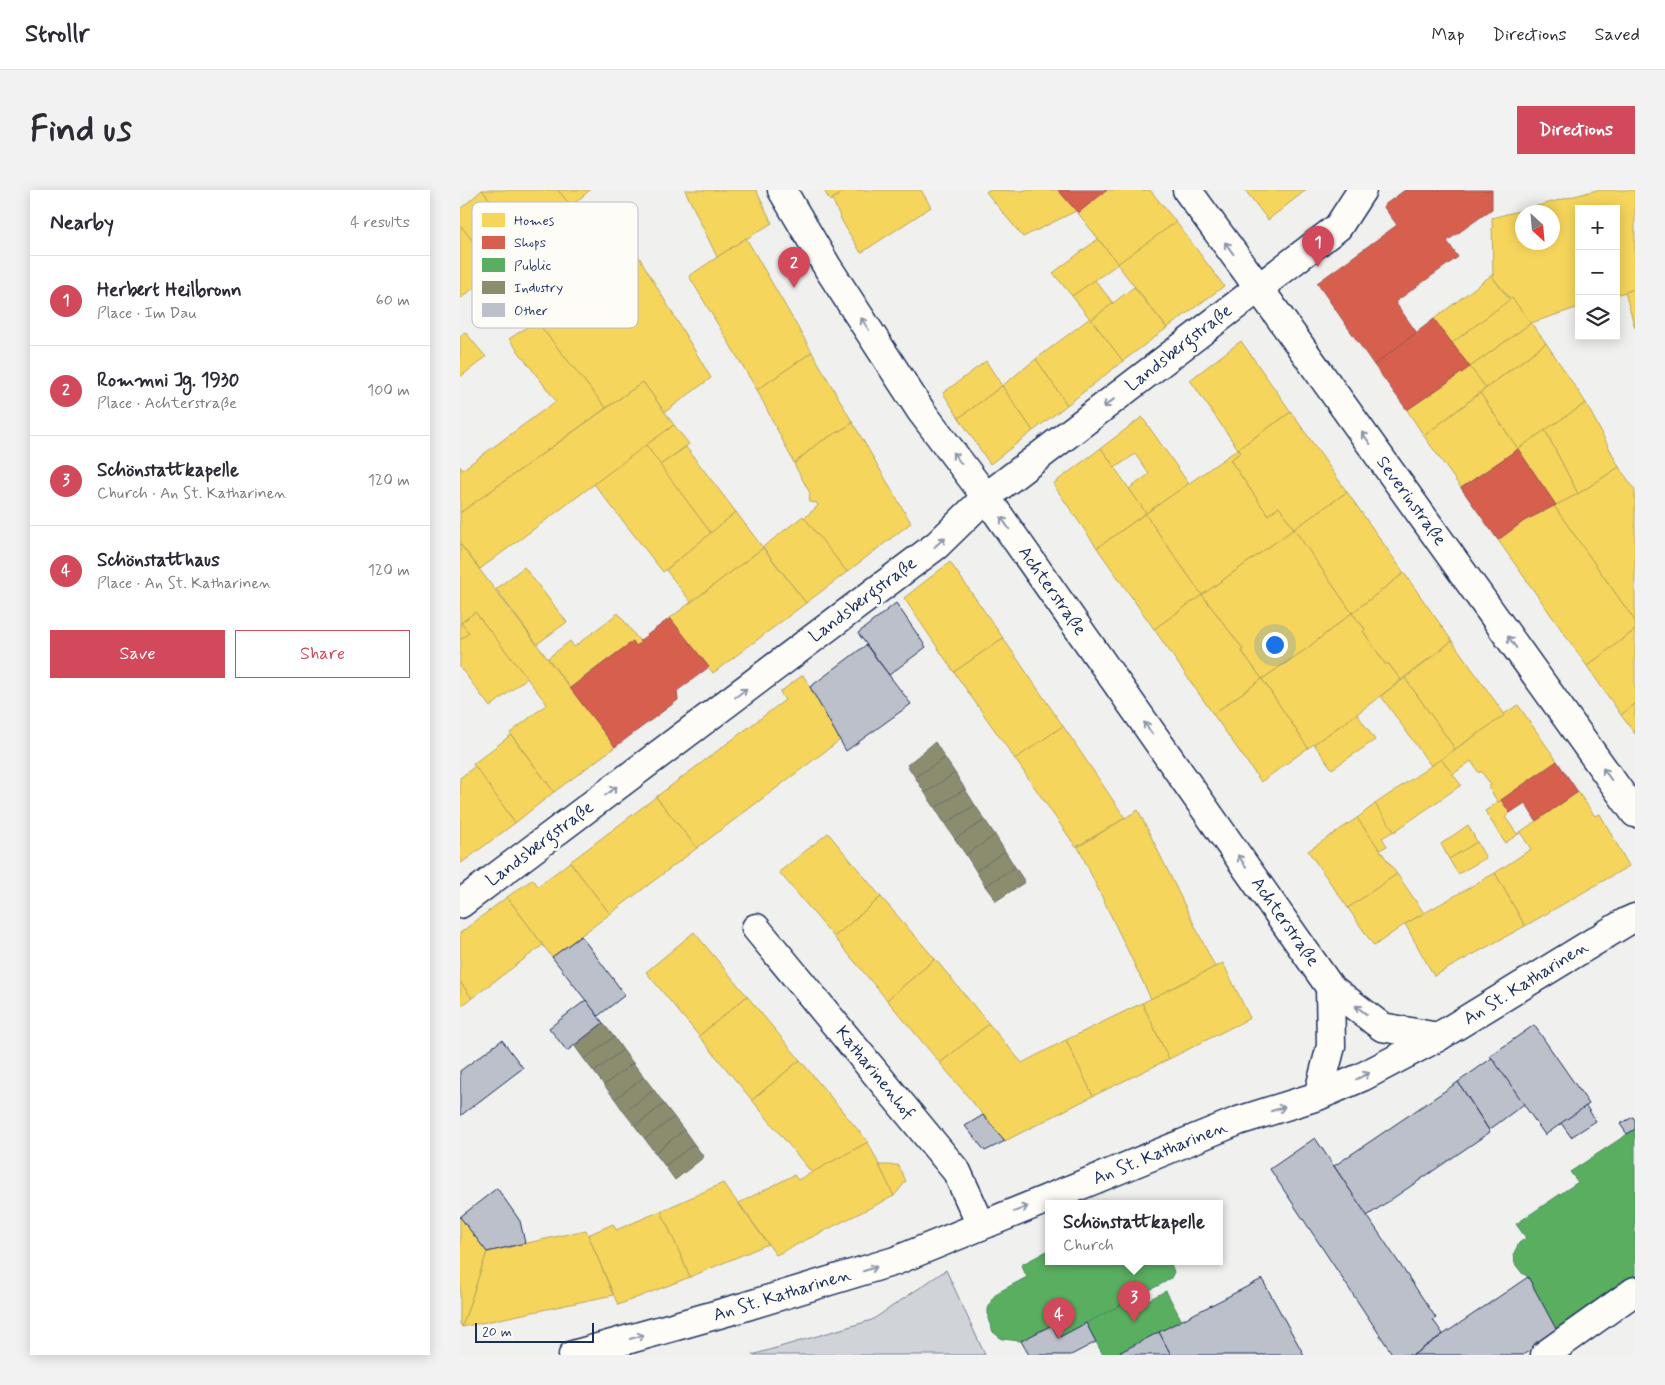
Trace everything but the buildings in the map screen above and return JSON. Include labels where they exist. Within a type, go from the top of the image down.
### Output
[{"type":"street","name":"Achterstraße","points":[[782,190],[833,275],[921,410],[986,497],[1330,987],[1382,1027],[1438,1037]]},
{"type":"street","name":"Severinstraße","points":[[1187,190],[1635,813]]},
{"type":"street","name":"Landsbergstraße","points":[[460,904],[937,545],[986,497],[1338,227],[1362,190]]},
{"type":"street","name":"An St. Katharinen","points":[[573,1355],[740,1308],[895,1261],[1238,1121],[1318,1096],[1362,1077],[1438,1037],[1635,918]]},
{"type":"street","name":"Katharinenhof","points":[[756,928],[957,1172],[981,1225]]},
{"type":"street","points":[[1318,1096],[1331,1046],[1330,987]]},
{"type":"street","points":[[1545,1355],[1635,1291]]},
{"type":"shaded area","points":[[946,1270],[985,1355],[752,1355],[872,1320]]},
{"type":"place","name":"Herbert Heilbronn","points":[[1318,267]]},
{"type":"place","name":"Rommni Jg. 1930","points":[[794,288]]},
{"type":"place","name":"Schönstattkapelle","points":[[1134,1322]]},
{"type":"place","name":"Schönstatthaus","points":[[1059,1339]]}]
